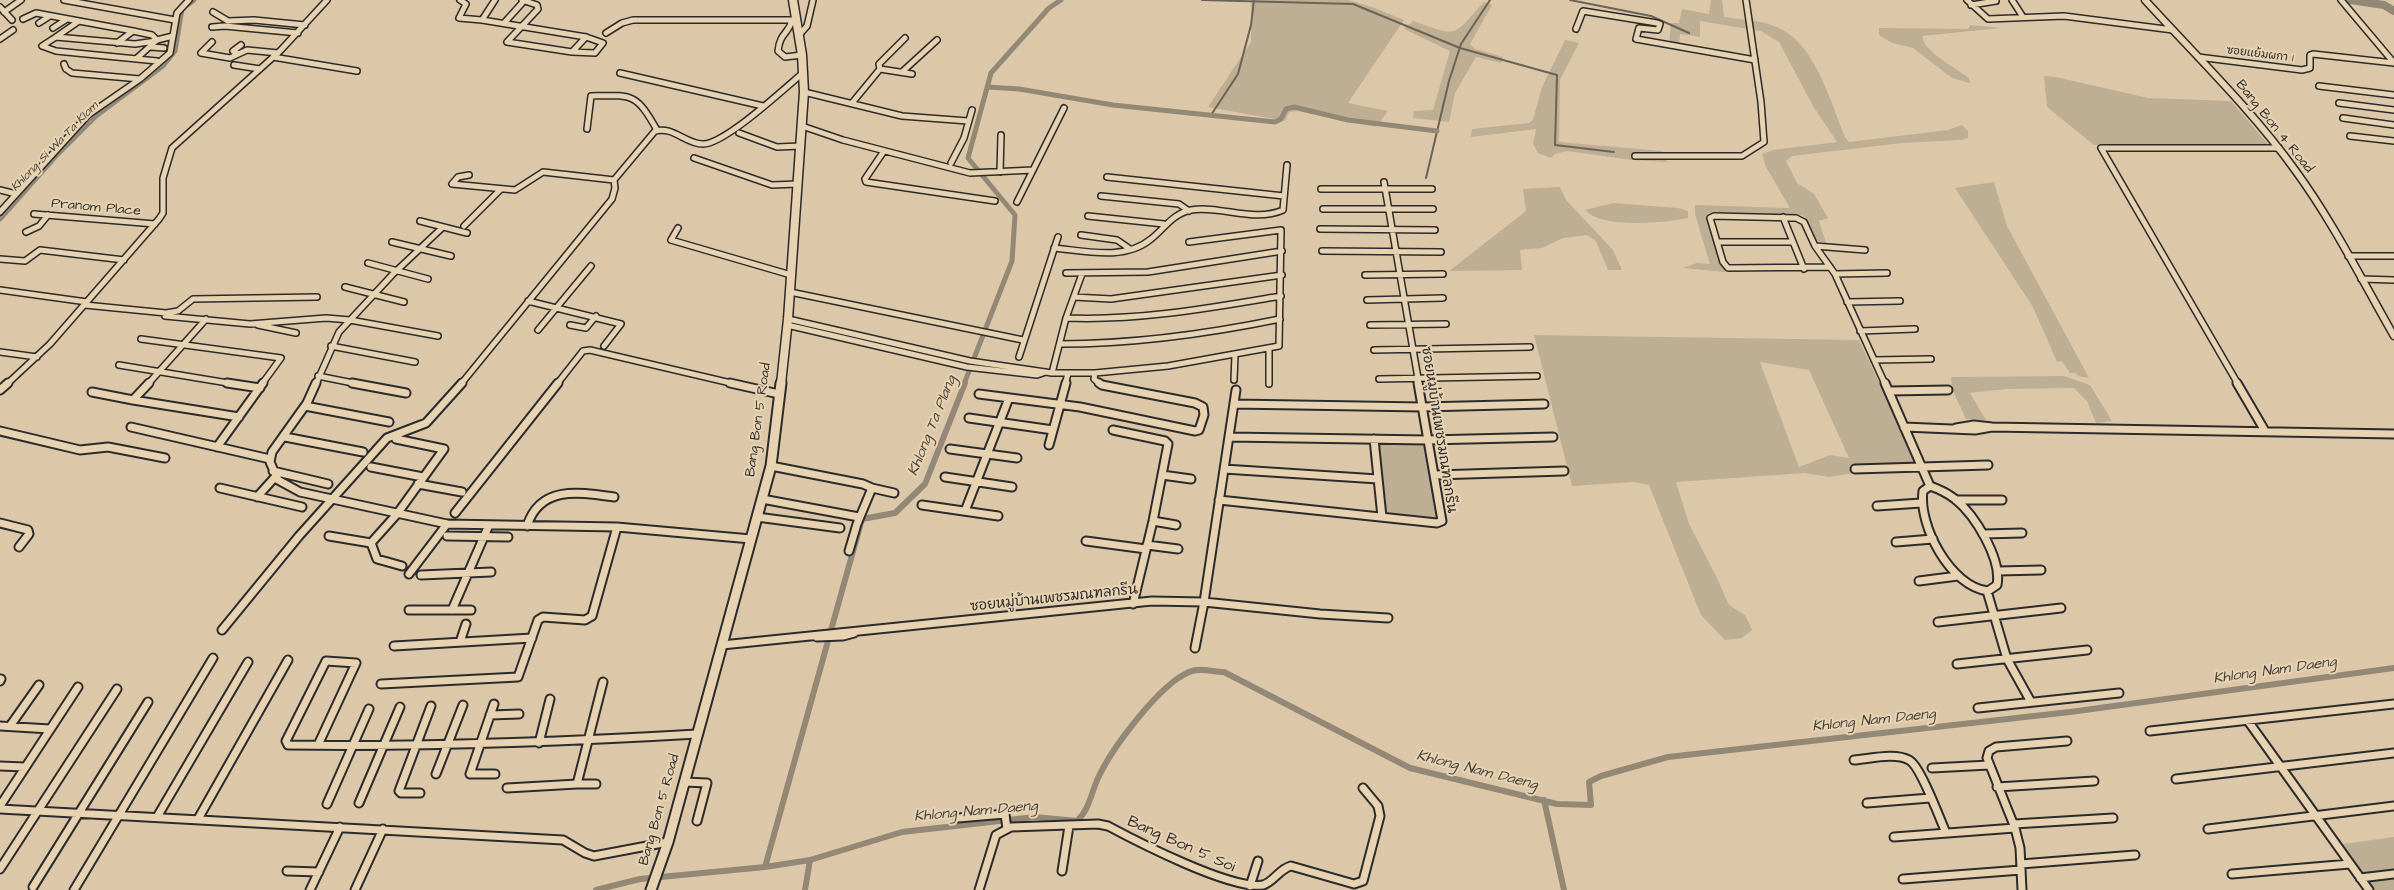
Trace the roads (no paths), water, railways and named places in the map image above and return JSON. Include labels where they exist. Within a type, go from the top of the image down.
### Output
[{"type":"main road","name":"Bang Bon 5 Road","points":[[652,888],[668,842],[771,466],[788,322],[804,92],[802,55],[799,35],[794,20],[793,0]]},
{"type":"street","points":[[4,12],[21,0]]},
{"type":"street","points":[[64,0],[175,20]]},
{"type":"street","points":[[0,212],[88,115],[140,79],[170,53],[175,20],[179,8],[189,0]]},
{"type":"street","points":[[0,390],[37,357],[124,260],[163,213],[163,178],[172,148],[276,55],[327,0]]},
{"type":"street","points":[[460,0],[466,4],[459,18],[506,22],[519,27],[597,39],[603,43]]},
{"type":"street","points":[[482,20],[495,0]]},
{"type":"street","points":[[799,35],[807,26],[813,0]]},
{"type":"street","points":[[1634,156],[1742,156],[1764,142],[1756,60],[1746,0]]},
{"type":"street","points":[[1967,0],[1988,19],[2068,16],[2173,30]]},
{"type":"street","points":[[2012,0],[2023,17]]},
{"type":"street","name":"Bang Bon 4 Road","points":[[2145,0],[2279,148],[2314,199],[2394,336]]},
{"type":"street","points":[[2341,0],[2394,63]]},
{"type":"street","points":[[506,22],[522,1],[538,7],[508,42],[592,54],[600,49],[607,34]]},
{"type":"street","points":[[1971,4],[1996,1]]},
{"type":"street","points":[[0,7],[12,20]]},
{"type":"street","points":[[1576,28],[1583,11],[1657,23],[1660,24],[1658,30],[1639,28],[1636,39],[1756,60]]},
{"type":"street","points":[[213,12],[225,20],[233,22],[254,20],[305,25]]},
{"type":"street","points":[[23,19],[33,13],[133,31],[152,35],[164,48]]},
{"type":"street","points":[[39,23],[50,16]]},
{"type":"street","points":[[53,28],[67,19]]},
{"type":"street","points":[[597,39],[614,28],[633,20],[794,20]]},
{"type":"street","points":[[794,20],[779,39],[778,52],[785,57],[802,55]]},
{"type":"street","points":[[79,21],[42,46],[56,51],[158,61]]},
{"type":"street","points":[[212,27],[225,26],[298,33]]},
{"type":"street","points":[[1,37],[13,30]]},
{"type":"street","points":[[117,43],[133,31]]},
{"type":"street","points":[[56,37],[144,44],[173,38]]},
{"type":"street","points":[[572,52],[586,37]]},
{"type":"street","points":[[137,58],[158,42],[173,38]]},
{"type":"street","points":[[852,103],[880,69],[879,64],[905,38]]},
{"type":"street","points":[[902,72],[937,40]]},
{"type":"street","points":[[212,42],[201,53],[230,58],[247,50],[303,60],[339,70],[358,72]]},
{"type":"street","points":[[238,54],[233,51],[241,45]]},
{"type":"street","name":"ซอยแย้มผกา 1","points":[[2198,57],[2302,70],[2310,68],[2310,55],[2312,54],[2394,63]]},
{"type":"street","points":[[64,64],[66,69],[72,73],[140,79]]},
{"type":"street","points":[[234,65],[260,69]]},
{"type":"street","points":[[880,69],[912,74]]},
{"type":"street","points":[[620,74],[763,106]]},
{"type":"street","points":[[222,630],[299,536],[387,438],[432,419],[612,199],[615,179],[657,130],[665,130],[706,144],[741,123],[804,77]]},
{"type":"street","points":[[2319,86],[2394,95]]},
{"type":"street","points":[[804,92],[902,116],[968,121]]},
{"type":"street","points":[[587,130],[591,96],[625,97],[637,100],[643,106],[657,130]]},
{"type":"street","points":[[2339,103],[2394,110]]},
{"type":"street","points":[[1017,202],[1064,108]]},
{"type":"street","points":[[950,163],[964,138],[972,110]]},
{"type":"street","points":[[2343,118],[2394,125]]},
{"type":"street","points":[[802,126],[884,151],[970,173],[1033,170]]},
{"type":"street","points":[[739,133],[777,147],[801,146]]},
{"type":"street","points":[[1000,172],[1001,135]]},
{"type":"street","points":[[2350,136],[2394,140]]},
{"type":"street","points":[[2265,431],[2101,148],[2279,148]]},
{"type":"street","points":[[884,151],[865,179],[866,182],[995,201]]},
{"type":"street","points":[[694,158],[772,185],[798,184]]},
{"type":"street","points":[[1054,248],[1101,252],[1130,249],[1148,242],[1164,224],[1182,212],[1258,214],[1280,212],[1283,210],[1287,165]]},
{"type":"street","points":[[469,175],[458,177],[452,184],[519,190],[536,174],[543,172],[615,179]]},
{"type":"street","points":[[1106,177],[1284,196]]},
{"type":"street","name":"ซอยหมู่บ้านเพชรมณฑลกรีน","points":[[1219,500],[1438,523],[1442,521],[1384,182]]},
{"type":"street","points":[[464,226],[501,189]]},
{"type":"street","points":[[1321,189],[1432,189]]},
{"type":"street","points":[[0,190],[16,194]]},
{"type":"street","points":[[1101,196],[1179,204],[1189,211]]},
{"type":"street","points":[[1323,209],[1433,208]]},
{"type":"street","name":"Pranom Place","points":[[34,214],[155,224]]},
{"type":"street","points":[[26,232],[39,226],[48,215]]},
{"type":"street","points":[[1088,216],[1164,224]]},
{"type":"street","points":[[1830,267],[1804,269],[1728,268],[1723,262],[1711,216],[1783,217],[1796,218],[1804,222],[1815,246],[1830,267],[1834,274],[1904,427],[1924,466],[1930,486],[1956,500],[1983,534],[1998,571],[1996,585],[1987,591],[1978,590],[1968,585],[1958,576],[1933,539],[1921,504],[1923,492],[1930,486]]},
{"type":"street","points":[[1783,217],[1804,269]]},
{"type":"street","points":[[420,221],[467,233]]},
{"type":"street","points":[[443,227],[396,270],[339,332],[305,406],[285,437],[272,452],[270,459],[274,474],[288,487],[300,492],[447,524],[617,528],[751,539]]},
{"type":"street","points":[[678,228],[671,240],[791,275]]},
{"type":"street","points":[[788,322],[969,364],[1037,375],[1044,373],[1095,373],[1168,366],[1279,346],[1283,233],[1278,229],[1189,242]]},
{"type":"street","points":[[1320,229],[1435,230]]},
{"type":"street","points":[[1080,235],[1117,240],[1130,249]]},
{"type":"street","points":[[1019,357],[1058,237]]},
{"type":"street","points":[[392,242],[451,256]]},
{"type":"street","points":[[1718,242],[1793,242]]},
{"type":"street","points":[[1815,246],[1865,250]]},
{"type":"street","points":[[0,258],[25,261],[40,250],[124,260]]},
{"type":"street","points":[[1066,273],[1105,276],[1154,271],[1282,251]]},
{"type":"street","points":[[1322,251],[1441,252]]},
{"type":"street","points":[[2348,256],[2394,256]]},
{"type":"street","points":[[368,263],[428,279]]},
{"type":"street","points":[[538,330],[592,266]]},
{"type":"street","points":[[1834,274],[1887,273]]},
{"type":"street","points":[[1052,373],[1066,318],[1082,274]]},
{"type":"street","points":[[1365,276],[1443,274]]},
{"type":"street","points":[[1074,298],[1111,299],[1282,275]]},
{"type":"street","points":[[2361,279],[2394,280]]},
{"type":"street","points":[[345,287],[404,302]]},
{"type":"street","points":[[0,290],[166,313],[178,311],[193,299],[317,297]]},
{"type":"street","points":[[790,292],[976,332],[1023,340]]},
{"type":"street","points":[[1066,318],[1118,320],[1281,296]]},
{"type":"street","points":[[1367,300],[1443,298]]},
{"type":"street","points":[[528,301],[596,316],[621,324],[602,349]]},
{"type":"street","points":[[1847,302],[1900,301]]},
{"type":"street","points":[[165,316],[250,324],[296,333]]},
{"type":"street","points":[[570,325],[586,328],[596,316]]},
{"type":"street","points":[[250,324],[326,318],[350,320],[438,336]]},
{"type":"street","points":[[1060,344],[1112,344],[1153,341],[1218,332],[1280,319]]},
{"type":"street","points":[[133,400],[206,320]]},
{"type":"street","points":[[1370,324],[1446,324]]},
{"type":"street","points":[[1860,331],[1914,329]]},
{"type":"street","points":[[141,339],[281,358],[217,447]]},
{"type":"street","points":[[331,346],[415,362]]},
{"type":"street","points":[[1374,350],[1530,347]]},
{"type":"street","points":[[455,513],[583,351],[602,349],[779,394]]},
{"type":"street","points":[[1269,349],[1269,384]]},
{"type":"street","points":[[0,352],[37,357]]},
{"type":"street","points":[[1234,380],[1235,355]]},
{"type":"street","points":[[1874,360],[1931,359]]},
{"type":"street","points":[[119,365],[260,388]]},
{"type":"street","points":[[979,394],[1060,405],[1195,431],[1199,430],[1204,415],[1203,407],[1195,403],[1102,385],[1094,379],[1095,373]]},
{"type":"street","points":[[1049,445],[1068,374]]},
{"type":"street","points":[[318,376],[406,393]]},
{"type":"street","points":[[1379,379],[1537,376]]},
{"type":"street","points":[[1195,648],[1204,602],[1236,390]]},
{"type":"street","points":[[1889,391],[1948,390]]},
{"type":"street","points":[[92,392],[239,417]]},
{"type":"street","points":[[965,511],[1009,398]]},
{"type":"street","points":[[1234,404],[1423,407],[1544,404]]},
{"type":"street","points":[[305,406],[389,422]]},
{"type":"street","points":[[969,418],[1053,430]]},
{"type":"street","points":[[131,427],[270,459]]},
{"type":"street","points":[[1904,427],[1975,430],[1992,427],[2394,434]]},
{"type":"street","points":[[1113,430],[1168,442],[1153,521],[1133,604]]},
{"type":"street","points":[[0,431],[80,450],[108,448],[165,458]]},
{"type":"street","points":[[285,437],[363,452]]},
{"type":"street","points":[[1229,437],[1428,440],[1553,437]]},
{"type":"street","points":[[372,543],[397,514],[444,449],[396,439]]},
{"type":"street","points":[[1374,439],[1382,517]]},
{"type":"street","points":[[950,449],[1017,458]]},
{"type":"street","points":[[1855,469],[1988,465]]},
{"type":"street","points":[[771,466],[863,484],[894,493]]},
{"type":"street","points":[[371,467],[423,477]]},
{"type":"street","points":[[1224,469],[1378,479]]},
{"type":"street","points":[[1435,474],[1564,471]]},
{"type":"street","points":[[274,474],[328,484]]},
{"type":"street","points":[[258,497],[274,474]]},
{"type":"street","points":[[1162,475],[1191,479]]},
{"type":"street","points":[[946,477],[1012,487]]},
{"type":"street","points":[[418,484],[462,492]]},
{"type":"street","points":[[220,488],[302,506]]},
{"type":"street","points":[[849,551],[859,517],[872,488]]},
{"type":"street","points":[[527,526],[534,509],[547,499],[580,492],[614,497]]},
{"type":"street","points":[[762,499],[859,517]]},
{"type":"street","points":[[1956,500],[2002,500]]},
{"type":"street","points":[[1877,506],[1921,504]]},
{"type":"street","points":[[922,505],[998,516]]},
{"type":"street","points":[[757,517],[840,528]]},
{"type":"street","points":[[1153,521],[1176,525]]},
{"type":"street","points":[[0,523],[28,530],[29,534],[19,547]]},
{"type":"street","points":[[409,574],[447,524]]},
{"type":"street","points":[[452,610],[489,525]]},
{"type":"street","points":[[381,684],[516,678],[519,676],[538,620],[543,617],[585,620],[592,616],[617,528]]},
{"type":"street","points":[[1983,534],[2022,533]]},
{"type":"street","points":[[329,536],[372,543]]},
{"type":"street","points":[[447,536],[508,537]]},
{"type":"street","points":[[1896,542],[1933,539]]},
{"type":"street","points":[[1086,541],[1178,549]]},
{"type":"street","points":[[372,543],[377,559],[402,566]]},
{"type":"street","points":[[1998,571],[2041,570]]},
{"type":"street","points":[[420,575],[491,572]]},
{"type":"street","points":[[1919,581],[1958,576]]},
{"type":"street","points":[[1987,591],[2007,659],[2031,702]]},
{"type":"street","name":"ซอยหมู่บ้านเพชรมณฑลกรีน","points":[[722,644],[828,635],[1152,601],[1204,602],[1320,614],[1388,618]]},
{"type":"street","points":[[1938,622],[2061,608]]},
{"type":"street","points":[[409,610],[471,610]]},
{"type":"street","points":[[460,642],[466,624]]},
{"type":"street","points":[[394,646],[532,638]]},
{"type":"street","points":[[1957,664],[2087,650]]},
{"type":"street","points":[[74,890],[213,658]]},
{"type":"street","points":[[198,819],[288,660]]},
{"type":"street","points":[[157,817],[248,662]]},
{"type":"street","points":[[318,746],[356,662],[325,662],[286,741],[288,745],[318,746],[384,746],[539,743],[697,734]]},
{"type":"street","points":[[577,784],[603,682]]},
{"type":"street","points":[[10,726],[38,684]]},
{"type":"street","points":[[78,687],[0,807],[39,811],[563,840],[572,843],[583,855],[594,856],[668,842]]},
{"type":"street","points":[[0,869],[117,689]]},
{"type":"street","points":[[1978,708],[2119,693]]},
{"type":"street","points":[[539,743],[550,699]]},
{"type":"street","points":[[33,886],[148,702]]},
{"type":"street","points":[[494,704],[470,774],[495,774]]},
{"type":"street","points":[[2150,731],[2394,704]]},
{"type":"street","points":[[436,774],[463,705]]},
{"type":"street","points":[[420,793],[401,793],[399,791],[418,745],[431,706]]},
{"type":"street","points":[[359,803],[400,708]]},
{"type":"street","points":[[327,804],[369,709]]},
{"type":"street","points":[[490,715],[519,714]]},
{"type":"street","points":[[2248,721],[2369,890]]},
{"type":"street","points":[[0,726],[50,729]]},
{"type":"street","points":[[2022,890],[2021,867],[2015,826],[1989,765],[1987,758],[1989,751],[1996,747],[2067,741]]},
{"type":"street","points":[[2176,779],[2394,753]]},
{"type":"street","points":[[1854,760],[1898,757],[1910,760],[1919,772],[1946,833]]},
{"type":"street","points":[[1932,768],[1989,765]]},
{"type":"street","points":[[0,766],[25,767]]},
{"type":"street","points":[[1997,787],[2094,781]]},
{"type":"street","points":[[684,782],[707,783],[697,821]]},
{"type":"street","points":[[507,788],[596,784]]},
{"type":"street","name":"Bang Bon 5 Soi","points":[[958,818],[1005,814],[1007,822],[1069,826],[1098,824],[1108,826],[1223,882],[1250,886],[1267,884],[1283,867],[1291,866],[1354,884],[1363,881],[1380,816],[1378,806],[1363,788]]},
{"type":"street","points":[[1867,803],[1930,798]]},
{"type":"street","points":[[2208,829],[2394,806]]},
{"type":"street","points":[[1894,837],[2113,818]]},
{"type":"street","points":[[979,890],[996,835],[1007,822]]},
{"type":"street","points":[[1062,872],[1069,826]]},
{"type":"street","points":[[310,890],[340,827]]},
{"type":"street","points":[[355,890],[383,829]]},
{"type":"street","points":[[1903,878],[2135,855]]},
{"type":"street","points":[[1250,886],[1258,861]]},
{"type":"street","points":[[2232,874],[2350,864]]},
{"type":"street","points":[[287,871],[318,872]]},
{"type":"street","points":[[2360,878],[2394,874]]},
{"type":"waterway","name":"Khlong Si Wa Ta Klom","points":[[0,219],[55,157],[96,116],[163,66],[175,51],[182,9],[194,0]]},
{"type":"waterway","name":"Khlong Ta Plang","points":[[987,87],[991,73],[1049,8],[1061,0]]},
{"type":"waterway","points":[[1202,0],[1254,1]]},
{"type":"waterway","points":[[1460,48],[1490,0]]},
{"type":"waterway","points":[[1570,0],[1651,16],[1689,33]]},
{"type":"waterway","points":[[2350,0],[2384,5],[2394,11]]},
{"type":"waterway","points":[[1211,115],[1238,74],[1251,25],[1254,1]]},
{"type":"waterway","points":[[1254,1],[1353,4],[1460,48]]},
{"type":"waterway","points":[[1426,178],[1449,81],[1460,48]]},
{"type":"waterway","points":[[1460,48],[1557,75],[1555,145],[1614,152]]},
{"type":"waterway","name":"Khlong Ta Plang","points":[[964,384],[1012,261],[1015,215],[968,158],[987,87]]},
{"type":"waterway","points":[[987,87],[1019,89],[1113,105],[1275,122],[1281,119],[1286,109],[1294,107],[1348,120],[1437,131]]},
{"type":"waterway","name":"Khlong Ta Plang","points":[[765,867],[862,519],[895,513],[925,484],[965,383]]},
{"type":"waterway","name":"Khlong Nam Daeng","points":[[1544,801],[1557,804],[1591,805],[1589,782],[1601,776],[1668,757],[2070,712],[2394,668]]},
{"type":"waterway","name":"Khlong Nam Daeng","points":[[810,860],[902,832],[1035,817],[1077,821],[1088,806],[1096,782],[1106,764],[1138,718],[1177,679],[1189,672],[1198,670],[1224,672],[1410,768],[1544,801]]},
{"type":"waterway","points":[[1544,801],[1564,890]]},
{"type":"waterway","name":"Khlong Nam Daeng","points":[[765,867],[810,860]]},
{"type":"waterway","points":[[805,890],[810,860]]},
{"type":"waterway","name":"Khlong Nam Daeng","points":[[596,890],[640,879],[765,867]]}]
